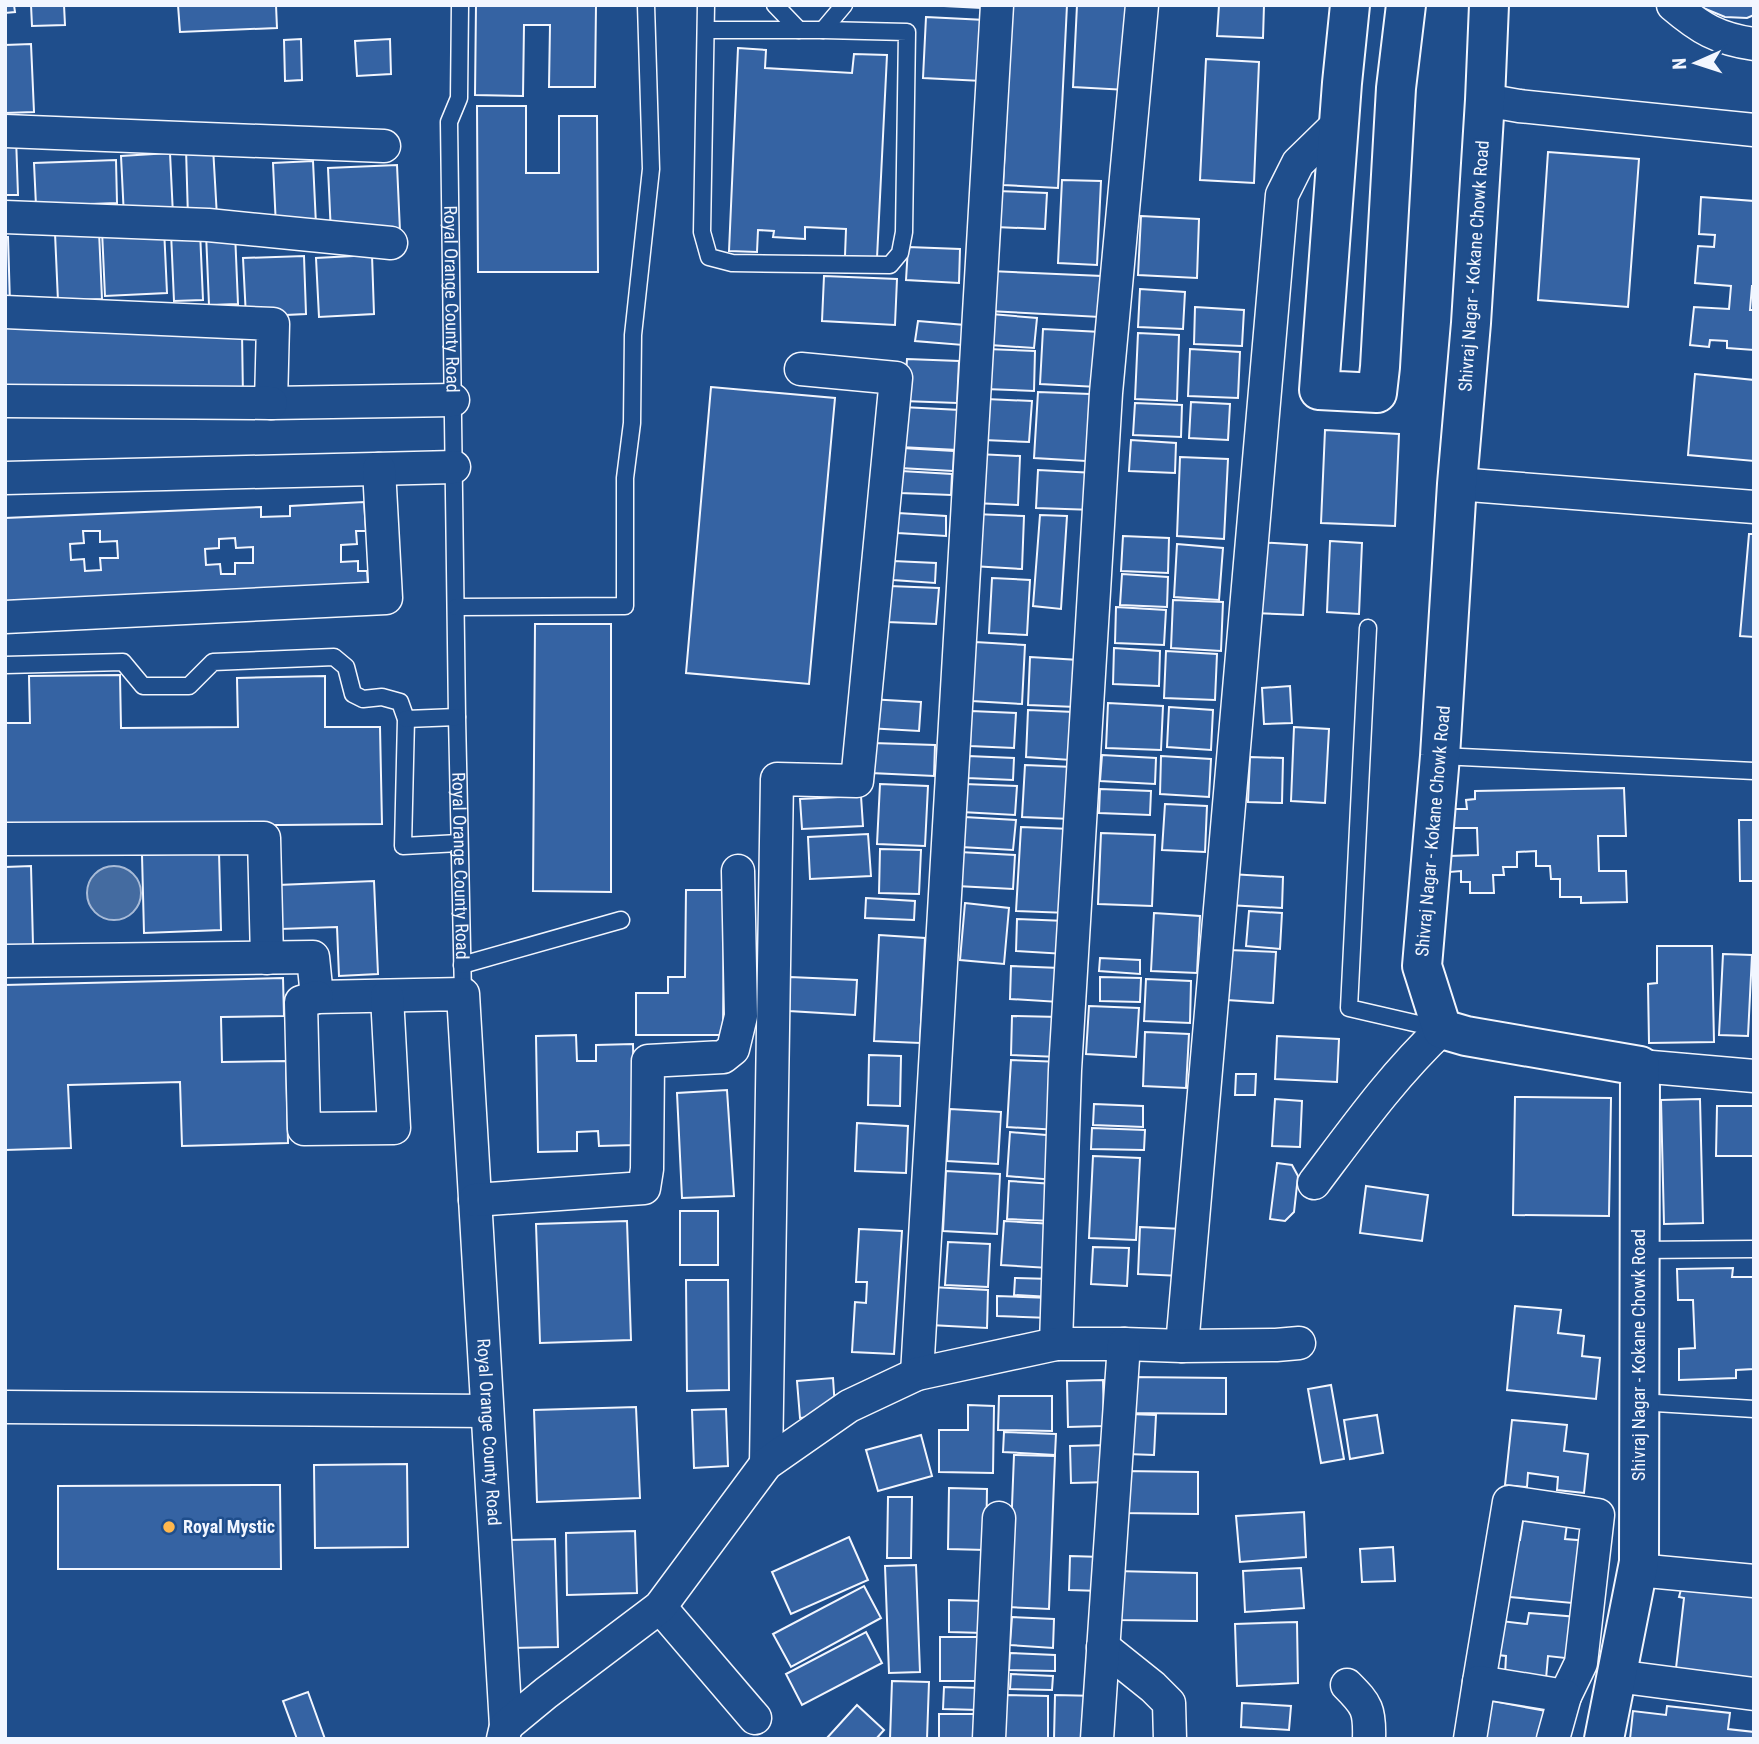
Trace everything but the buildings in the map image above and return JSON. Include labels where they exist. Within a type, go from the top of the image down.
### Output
[{"type":"street","points":[[917,1374],[997,5]]},
{"type":"street","points":[[1056,1344],[1066,1056],[1106,393],[1142,5]]},
{"type":"street","points":[[1350,5],[1319,390],[1377,393],[1396,88],[1406,5]]},
{"type":"street","name":"Shivraj Nagar - Kokane Chowk Road","points":[[1442,1029],[1422,966],[1471,323],[1489,5]]},
{"type":"street","points":[[1673,5],[1713,34],[1754,44]]},
{"type":"street","points":[[1342,83],[1396,88]]},
{"type":"street","points":[[1485,100],[1518,106],[1754,130]]},
{"type":"street","points":[[1182,1346],[1282,195],[1298,163],[1339,123]]},
{"type":"street","points":[[5,131],[384,146]]},
{"type":"street","points":[[5,217],[208,225],[391,243]]},
{"type":"street","points":[[5,312],[273,324],[271,403]]},
{"type":"street","points":[[766,1464],[777,779],[857,781],[896,378],[801,369]]},
{"type":"street","points":[[5,401],[271,403],[453,400]]},
{"type":"street","points":[[5,478],[454,467]]},
{"type":"street","points":[[5,617],[386,598],[379,469]]},
{"type":"street","points":[[1457,484],[1754,508]]},
{"type":"street","points":[[5,839],[264,838],[267,958]]},
{"type":"street","points":[[475,1200],[644,1188],[647,1169],[648,1061],[723,1057],[733,1049],[741,1016],[738,871]]},
{"type":"street","points":[[5,961],[313,957],[317,997]]},
{"type":"street","points":[[387,996],[394,1128],[304,1129],[301,1002],[317,997],[387,996],[462,980]]},
{"type":"street","name":"Royal Orange County Road","points":[[462,980],[504,1732]]},
{"type":"street","points":[[1314,1183],[1371,1107],[1442,1029],[1466,1036],[1640,1066],[1754,1076]]},
{"type":"street","name":"Shivraj Nagar - Kokane Chowk Road","points":[[1604,1739],[1639,1562],[1640,1066]]},
{"type":"street","points":[[1097,1739],[1124,1343]]},
{"type":"street","points":[[504,1732],[545,1693],[660,1607],[766,1464],[849,1406],[917,1374],[1056,1344],[1182,1346],[1299,1343]]},
{"type":"street","points":[[5,1407],[487,1410]]},
{"type":"street","points":[[1470,1739],[1508,1502],[1598,1515],[1581,1663],[1565,1696],[1553,1739]]},
{"type":"street","points":[[989,1739],[999,1518]]},
{"type":"street","points":[[1637,1570],[1754,1581]]},
{"type":"street","points":[[660,1607],[755,1718]]},
{"type":"street","points":[[1103,1647],[1169,1703],[1170,1739]]},
{"type":"street","points":[[1616,1676],[1754,1694]]},
{"type":"street","points":[[1479,1682],[1565,1696]]},
{"type":"street","points":[[1347,1685],[1361,1699],[1370,1716],[1369,1739]]},
{"type":"lane","name":"Royal Orange County Road","points":[[460,5],[459,98],[449,122],[462,980]]},
{"type":"lane","points":[[456,607],[625,606],[625,478],[632,423],[633,335],[651,169],[646,5]]},
{"type":"lane","points":[[706,5],[702,232],[709,257],[732,262],[890,265],[901,253],[904,232],[907,33],[706,30]]},
{"type":"lane","points":[[775,5],[799,30]]},
{"type":"lane","points":[[823,30],[844,5]]},
{"type":"lane","points":[[1368,628],[1349,1008],[1442,1029]]},
{"type":"lane","points":[[5,665],[122,662],[143,686],[189,686],[212,662],[334,657],[346,667],[353,694],[363,699],[382,697],[400,702],[406,719],[403,846],[459,843]]},
{"type":"lane","points":[[406,719],[457,717]]},
{"type":"lane","points":[[1440,756],[1754,771]]},
{"type":"lane","points":[[462,980],[621,920]]},
{"type":"lane","points":[[1639,1250],[1754,1249]]},
{"type":"lane","points":[[1639,1402],[1754,1409]]},
{"type":"water","points":[[114,866],[133,874],[141,893],[133,912],[114,920],[95,912],[87,893],[95,874]]},
{"type":"place","name":"Royal Mystic","points":[[169,1527]]}]
